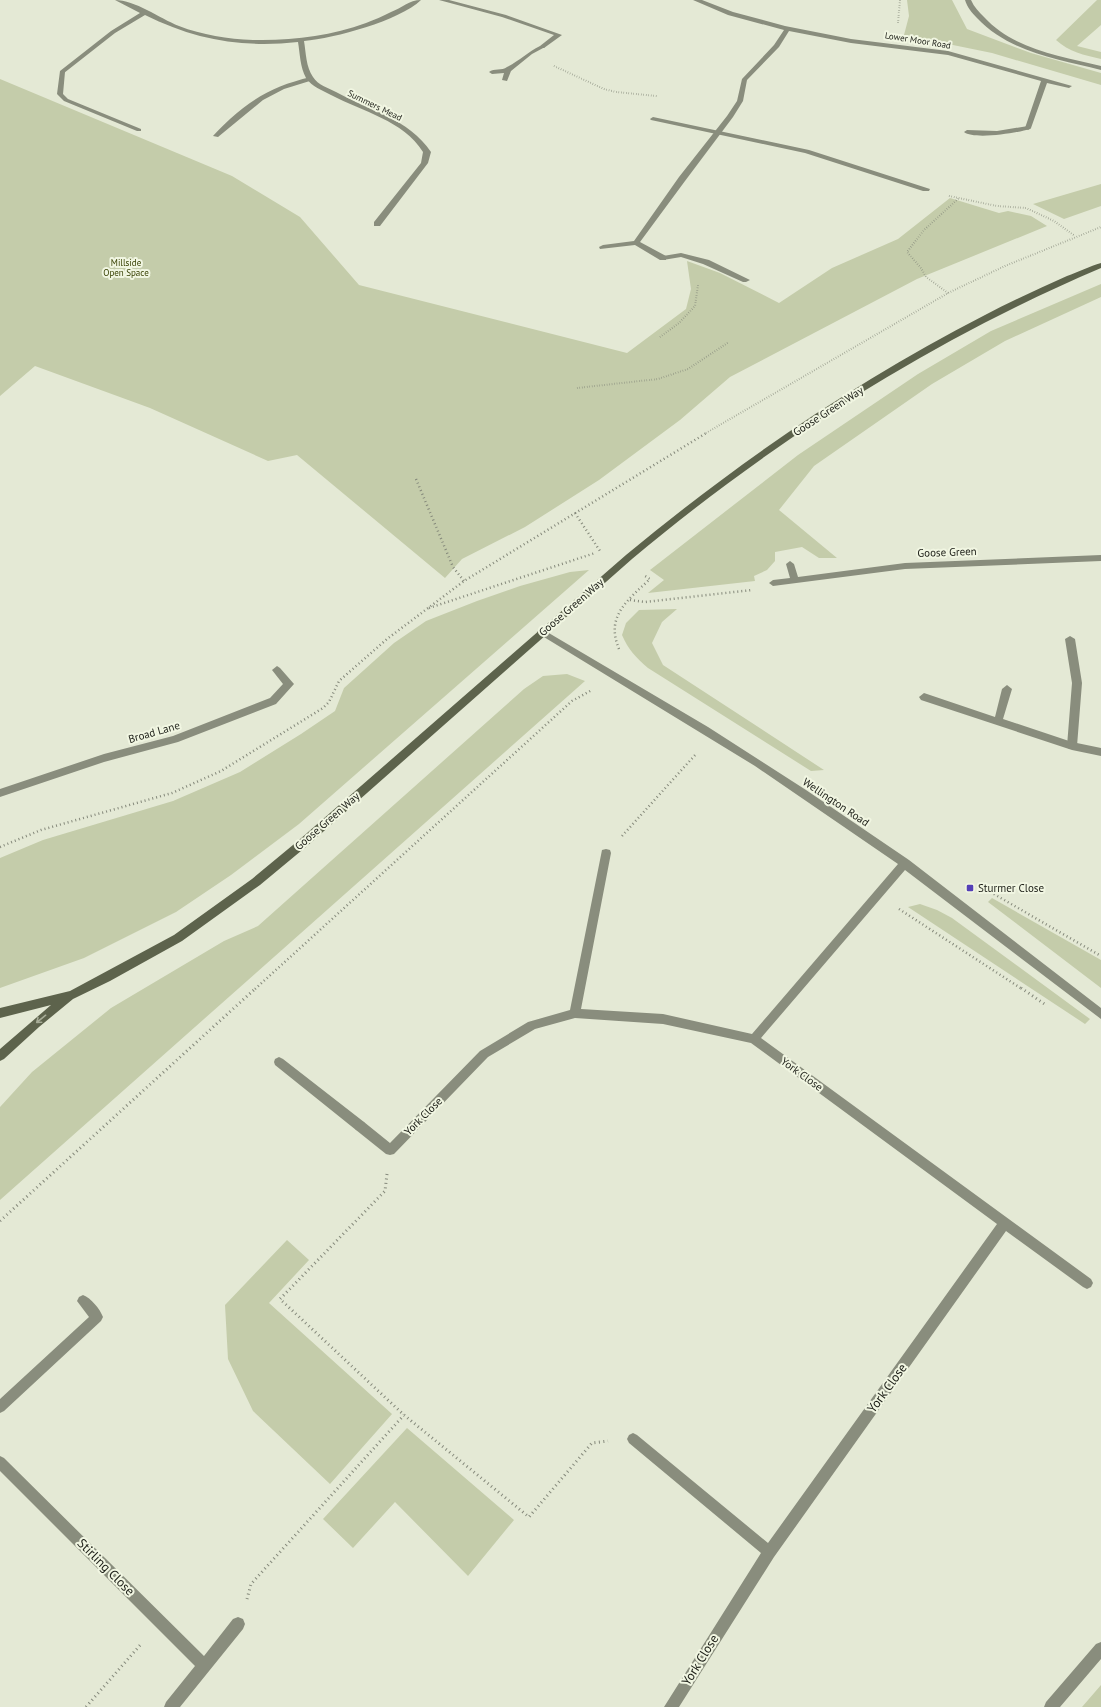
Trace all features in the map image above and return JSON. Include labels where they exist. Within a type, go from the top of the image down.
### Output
[{"type":"main road","name":"Goose Green Way","points":[[0,1056],[72,995],[178,938],[256,882],[303,843],[623,562],[742,468],[825,411],[949,337],[1068,278],[1101,265]]},
{"type":"main road","name":"Goose Green Way","points":[[0,1013],[72,995]]},
{"type":"street","points":[[118,0],[166,24],[195,34],[221,39],[269,42],[301,40],[336,34],[367,25],[403,10],[418,0]]},
{"type":"street","points":[[442,0],[504,16],[558,35],[542,47],[530,53],[508,70],[492,72]]},
{"type":"street","name":"Lower Moor Road","points":[[696,0],[787,30],[840,39],[931,50],[998,66],[1044,81],[1069,86]]},
{"type":"street","points":[[968,0],[983,22],[1003,37],[1034,50],[1101,68]]},
{"type":"street","points":[[139,130],[66,100],[60,94],[62,72],[113,32],[144,13]]},
{"type":"street","points":[[636,243],[682,179],[719,133],[740,101],[744,80],[777,46],[787,30]]},
{"type":"street","points":[[216,136],[256,101],[269,93],[280,88],[311,79],[307,72],[301,40]]},
{"type":"street","points":[[505,80],[508,70]]},
{"type":"street","name":"Summers Mead","points":[[311,79],[319,86],[337,96],[382,116],[424,145],[427,152],[424,162],[376,224]]},
{"type":"street","points":[[966,132],[987,134],[1006,133],[1028,128],[1044,81]]},
{"type":"street","points":[[653,119],[807,151],[926,189]]},
{"type":"street","points":[[603,247],[636,243],[663,258],[680,255],[706,262],[746,280]]},
{"type":"street","name":"Goose Green","points":[[773,583],[905,566],[1101,558]]},
{"type":"street","points":[[790,564],[794,580]]},
{"type":"street","name":"Wellington Road","points":[[542,632],[757,762],[905,863],[1042,967],[1101,1014]]},
{"type":"street","points":[[1070,639],[1077,683],[1072,746]]},
{"type":"street","name":"Broad Lane","points":[[0,793],[104,758],[175,739],[273,701],[289,684],[278,670]]},
{"type":"street","points":[[998,721],[1007,689]]},
{"type":"street","points":[[924,697],[1072,746],[1101,752]]},
{"type":"street","points":[[575,1013],[606,853]]},
{"type":"street","points":[[754,1039],[905,863]]},
{"type":"street","name":"York Close","points":[[390,1150],[484,1054],[532,1025],[575,1013],[663,1019],[754,1039],[1087,1283]]},
{"type":"street","points":[[279,1062],[390,1150]]},
{"type":"street","name":"York Close","points":[[671,1707],[769,1552],[1004,1223]]},
{"type":"street","points":[[0,1407],[97,1317],[83,1301]]},
{"type":"street","points":[[632,1439],[769,1552]]},
{"type":"street","name":"Stirling Close","points":[[2,1469],[205,1666]]},
{"type":"street","points":[[171,1707],[238,1624]]},
{"type":"street","points":[[1051,1707],[1101,1650]]},
{"type":"path","points":[[926,189],[997,206],[1026,208],[1054,221],[1076,237]]},
{"type":"path","points":[[948,293],[926,277],[921,268],[907,252],[914,240],[930,222],[959,198]]},
{"type":"path","points":[[600,552],[425,610],[464,581],[743,410],[948,293],[1005,266],[1101,227]]},
{"type":"path","points":[[660,337],[679,322],[695,306],[698,283]]},
{"type":"path","points":[[577,388],[618,385],[658,379],[688,369],[729,342]]},
{"type":"path","points":[[416,479],[453,568],[464,581]]},
{"type":"path","points":[[0,1220],[572,701],[617,678],[626,661],[615,643],[612,627],[618,611],[650,579],[623,562],[600,552],[575,513]]},
{"type":"path","points":[[629,600],[645,602],[755,590],[773,583]]},
{"type":"path","points":[[606,853],[714,736]]},
{"type":"path","points":[[979,885],[1101,956]]},
{"type":"path","points":[[878,895],[1048,1008]]},
{"type":"path","points":[[390,1150],[385,1191],[280,1299],[404,1414],[529,1517],[592,1443],[632,1439]]},
{"type":"path","points":[[238,1624],[252,1584],[404,1414]]},
{"type":"path","points":[[86,1707],[161,1622]]},
{"type":"green space","points":[[907,0],[952,0],[967,29],[1031,53],[1101,73],[1101,85],[992,53],[904,35],[909,16]]},
{"type":"green space","points":[[1097,0],[1101,0],[1101,25],[1077,46],[1101,52],[1101,59],[1071,50],[1056,40]]},
{"type":"green space","name":"Millside Open Space","points":[[0,79],[232,176],[300,217],[359,285],[627,353],[686,309],[691,289],[687,261],[720,273],[779,303],[832,268],[898,239],[950,198],[999,213],[1008,211],[1031,216],[1047,226],[917,279],[730,377],[680,420],[599,480],[525,527],[462,559],[445,578],[297,455],[268,461],[150,408],[35,366],[0,396]]},
{"type":"green space","points":[[1101,184],[1101,206],[1064,219],[1033,204]]},
{"type":"green space","points":[[1101,284],[1101,297],[1005,341],[932,384],[814,466],[779,510],[837,558],[819,558],[802,547],[775,552],[775,561],[767,570],[754,576],[755,581],[648,593],[664,580],[650,570],[798,455],[918,374],[991,331]]},
{"type":"green space","points":[[589,570],[299,824],[231,875],[176,912],[84,958],[0,988],[0,858],[43,840],[173,801],[240,772],[335,711],[344,688],[394,643],[426,621],[520,586],[570,572]]},
{"type":"green space","points":[[677,609],[662,622],[652,643],[663,665],[824,770],[811,771],[648,668],[636,657],[622,635],[626,623],[639,610]]},
{"type":"green space","points":[[567,674],[585,681],[0,1200],[0,1107],[32,1072],[111,1008],[224,941],[258,926],[524,689],[543,676]]},
{"type":"green space","points":[[992,898],[1101,960],[1101,988],[988,902]]},
{"type":"green space","points":[[920,904],[937,910],[952,918],[1090,1019],[1085,1024],[908,907]]},
{"type":"green space","points":[[287,1240],[309,1260],[269,1303],[392,1414],[330,1484],[253,1411],[228,1359],[225,1305]]},
{"type":"green space","points":[[407,1428],[514,1520],[468,1576],[395,1502],[353,1548],[323,1519]]},
{"type":"green space","points":[[1101,1685],[1101,1707],[1082,1707]]},
{"type":"place","name":"Sturmer Close","points":[[970,888]]}]
